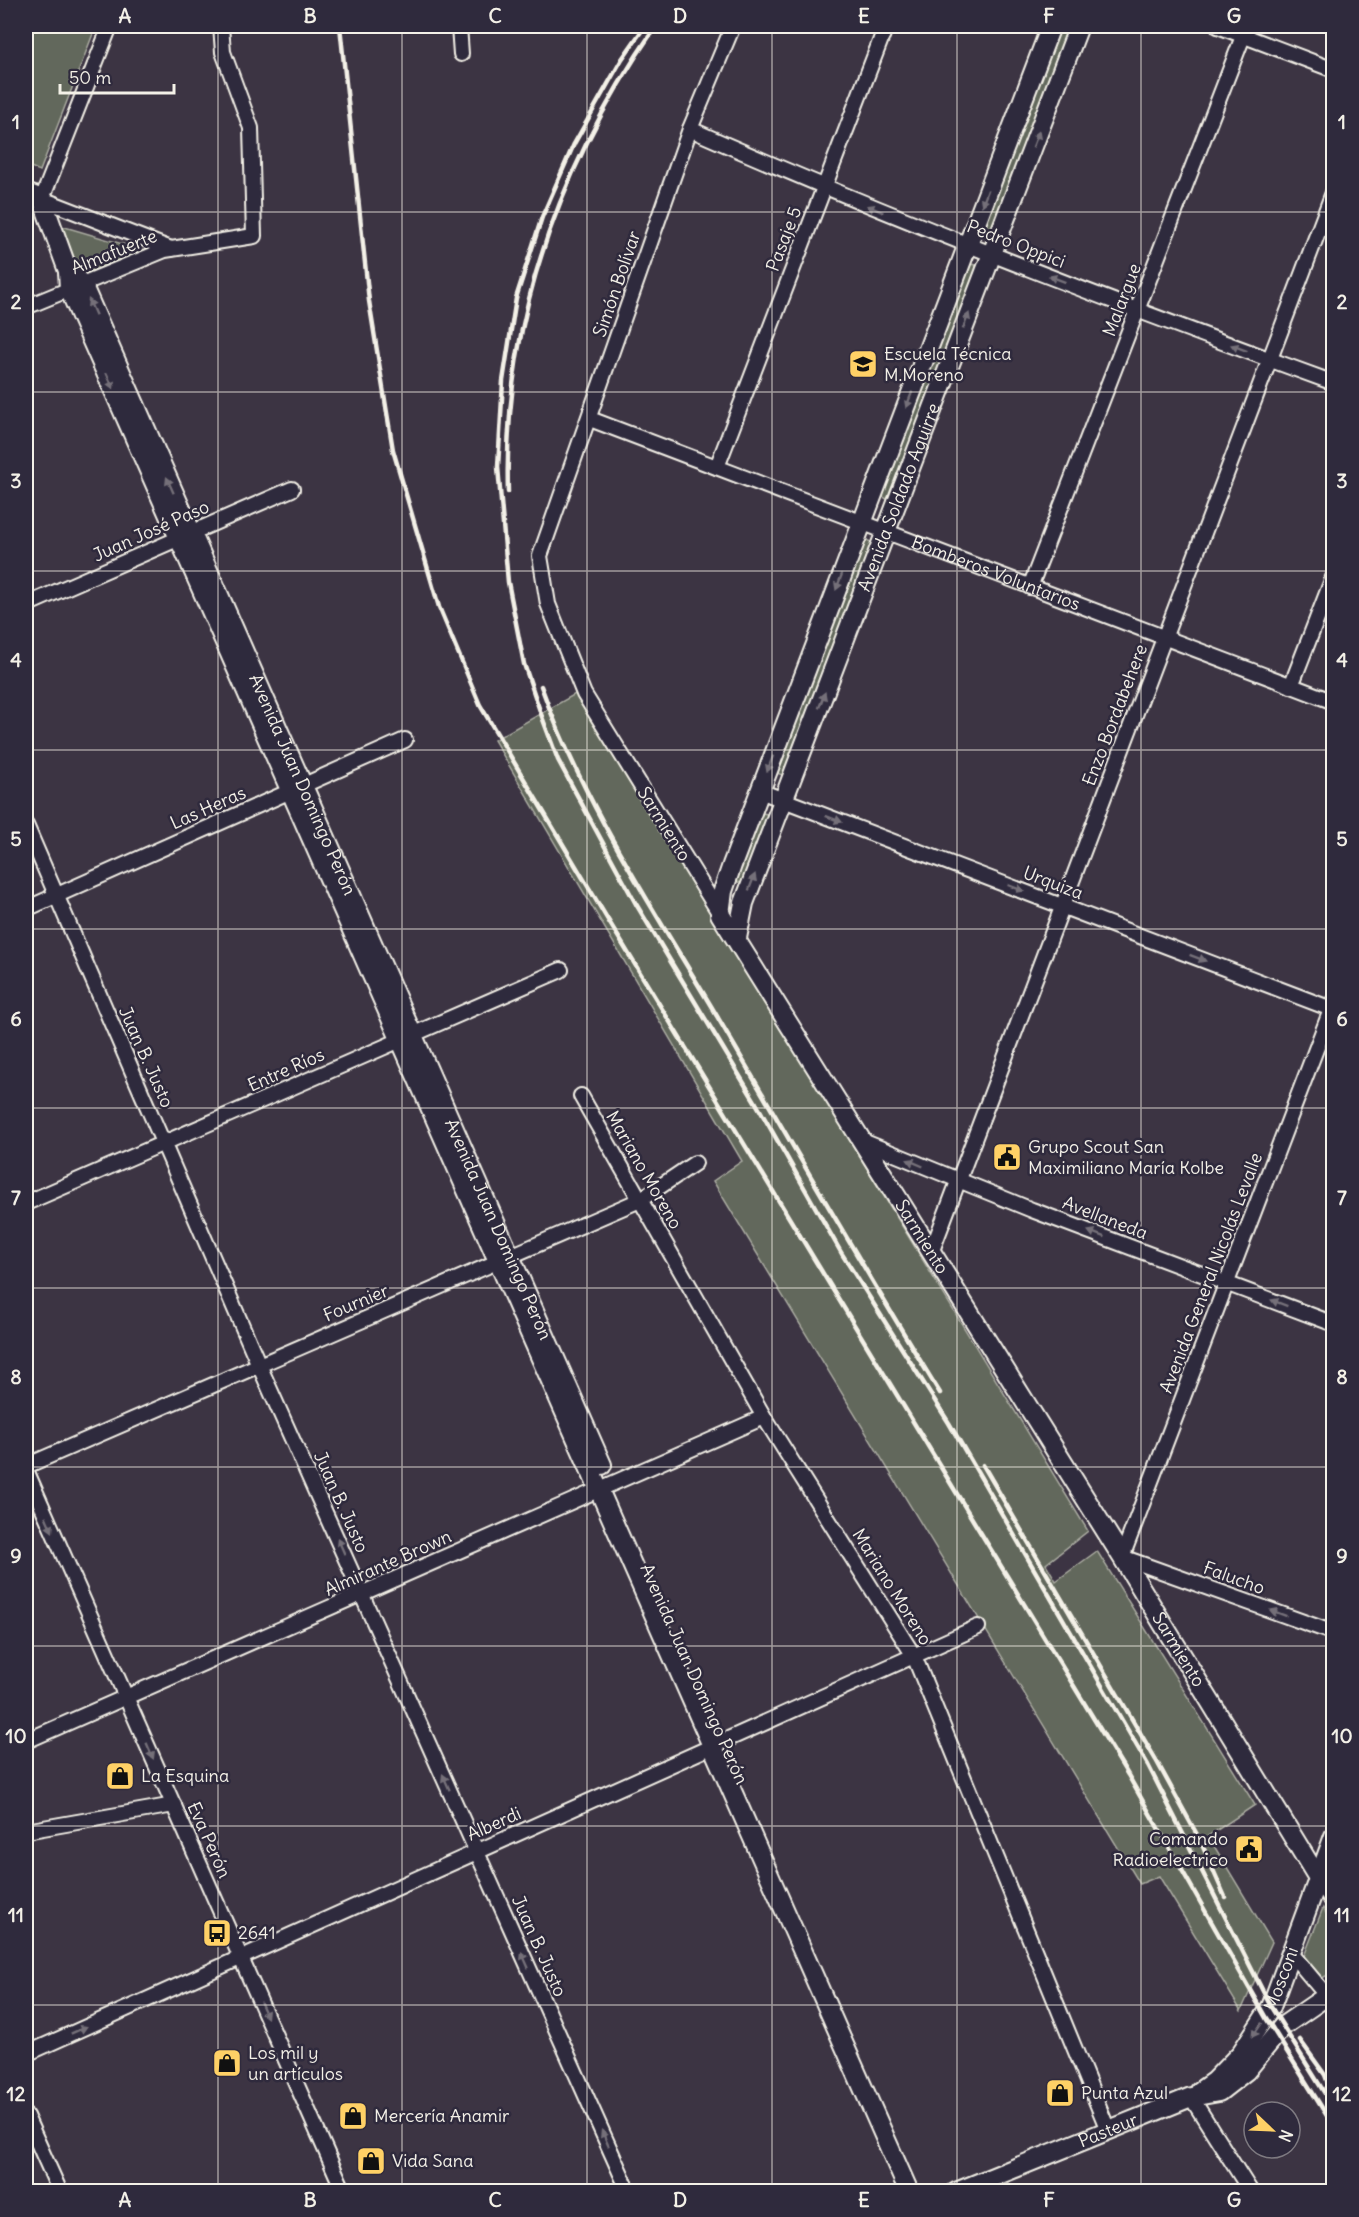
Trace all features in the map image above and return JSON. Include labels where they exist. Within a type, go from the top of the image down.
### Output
[{"type":"main road","name":"Avenida Soldado Aguirre","points":[[720,914],[723,891],[760,791],[1051,26]]},
{"type":"main road","name":"Avenida Soldado Aguirre","points":[[737,938],[744,903],[1079,26]]},
{"type":"main road","name":"Avenida Juan Domingo Perón","points":[[34,196],[718,1743],[922,2192]]},
{"type":"main road","name":"Sarmiento","points":[[720,914],[865,1142],[931,1253],[1122,1557],[1318,1878]]},
{"type":"main road","name":"Avenida Juan Domingo Perón","points":[[718,1743],[909,2192]]},
{"type":"main road","name":"Mosconi","points":[[1191,2097],[1214,2081],[1241,2053],[1266,2018],[1334,1836]]},
{"type":"main road","name":"Pasteur","points":[[956,2192],[1191,2097],[1219,2092],[1246,2071],[1283,2026],[1330,1993]]},
{"type":"street","points":[[110,26],[34,196],[171,249]]},
{"type":"street","name":"Almafuerte","points":[[26,307],[73,281],[171,249],[254,236],[251,128],[223,52],[221,26]]},
{"type":"street","points":[[459,26],[461,54]]},
{"type":"street","name":"Simón Bolívar","points":[[540,556],[690,129],[733,26]]},
{"type":"street","name":"Pasaje 5","points":[[717,467],[886,26]]},
{"type":"street","points":[[1218,26],[1245,30],[1334,70]]},
{"type":"street","name":"Malargue","points":[[1030,587],[1245,30]]},
{"type":"street","name":"Pedro Oppici","points":[[690,129],[823,188],[992,255],[1334,383]]},
{"type":"street","name":"Enzo Bordabehere","points":[[931,1253],[1334,190]]},
{"type":"street","name":"Bomberos Voluntarios","points":[[590,419],[1334,702]]},
{"type":"street","name":"Juan José Paso","points":[[26,605],[292,489]]},
{"type":"street","name":"Sarmiento","points":[[540,556],[548,604],[584,694],[720,914]]},
{"type":"street","points":[[1291,686],[1334,575]]},
{"type":"street","name":"Las Heras","points":[[26,909],[405,740]]},
{"type":"street","name":"Urquiza","points":[[760,791],[1333,1007]]},
{"type":"street","name":"Juan B. Justo","points":[[26,825],[259,1365],[629,2192]]},
{"type":"street","name":"Entre Ríos","points":[[26,1203],[561,970]]},
{"type":"street","name":"Avenida General Nicolás Levalle","points":[[1122,1557],[1333,1007]]},
{"type":"street","name":"Mariano Moreno","points":[[580,1096],[764,1417],[914,1656],[1108,2130]]},
{"type":"street","name":"Avellaneda","points":[[865,1142],[959,1182],[1334,1324]]},
{"type":"street","name":"Fournier","points":[[26,1468],[640,1200],[695,1163]]},
{"type":"street","name":"Almirante Brown","points":[[26,1742],[764,1417]]},
{"type":"street","name":"Eva Perón","points":[[26,1468],[344,2192]]},
{"type":"street","name":"Falucho","points":[[1122,1557],[1334,1633]]},
{"type":"street","name":"Alberdi","points":[[26,2055],[978,1627]]},
{"type":"street","points":[[26,1831],[174,1804]]},
{"type":"street","name":"Sarmiento","points":[[1318,1878],[1334,1904]]},
{"type":"street","points":[[1290,1952],[1330,1993]]},
{"type":"street","points":[[1191,2097],[1251,2192]]},
{"type":"street","points":[[26,2116],[60,2192]]},
{"type":"green space","points":[[26,26],[96,26],[40,171],[26,165]]},
{"type":"green space","points":[[1058,26],[1070,26],[993,229],[988,231],[983,229]]},
{"type":"green space","points":[[58,225],[143,250],[86,273],[78,268]]},
{"type":"green space","points":[[975,265],[977,270],[891,496],[887,499],[881,496],[966,266]]},
{"type":"green space","points":[[866,540],[871,542],[872,547],[787,773],[782,775],[777,773],[776,768],[862,543]]},
{"type":"green space","points":[[577,693],[1088,1531],[1046,1564],[1056,1581],[1097,1551],[1255,1805],[1208,1836],[1272,1942],[1241,2011],[1159,1876],[1140,1884],[713,1181],[742,1161],[494,740]]},
{"type":"green space","points":[[762,813],[767,814],[768,820],[745,881],[741,883],[735,881],[758,816]]},
{"type":"green space","points":[[1323,1908],[1333,1925],[1334,1972],[1322,1978],[1304,1956]]},
{"type":"railway","points":[[340,26],[369,301],[393,450],[439,607],[480,705],[608,920],[1128,1775],[1266,2018],[1334,2127]]},
{"type":"railway","points":[[645,26],[622,59],[574,144],[542,217],[516,298],[503,381],[498,467],[508,582],[524,664],[558,760],[636,904],[756,1103],[842,1254],[949,1423],[1148,1765],[1271,2007],[1334,2108]]},
{"type":"railway","points":[[508,492],[509,429],[516,367],[527,306],[544,247],[566,189],[592,133],[622,79],[656,26]]},
{"type":"railway","points":[[541,686],[576,769],[618,850],[940,1393]]},
{"type":"railway","points":[[983,1465],[1156,1760],[1200,1840],[1225,1897]]},
{"type":"railway","points":[[1300,2040],[1325,2075],[1333,2097]]},
{"type":"place","name":"Escuela Técnica M.Moreno","points":[[863,364]]},
{"type":"place","name":"Grupo Scout San Maximiliano María Kolbe","points":[[1007,1157]]},
{"type":"place","name":"La Esquina","points":[[120,1776]]},
{"type":"place","name":"Comando Radioelectrico","points":[[1249,1849]]},
{"type":"place","name":"2641","points":[[217,1933]]},
{"type":"place","name":"Los mil y un artículos","points":[[227,2063]]},
{"type":"place","name":"Punta Azul","points":[[1060,2093]]},
{"type":"place","name":"Mercería Anamir","points":[[353,2116]]},
{"type":"place","name":"Vida Sana","points":[[371,2161]]}]
